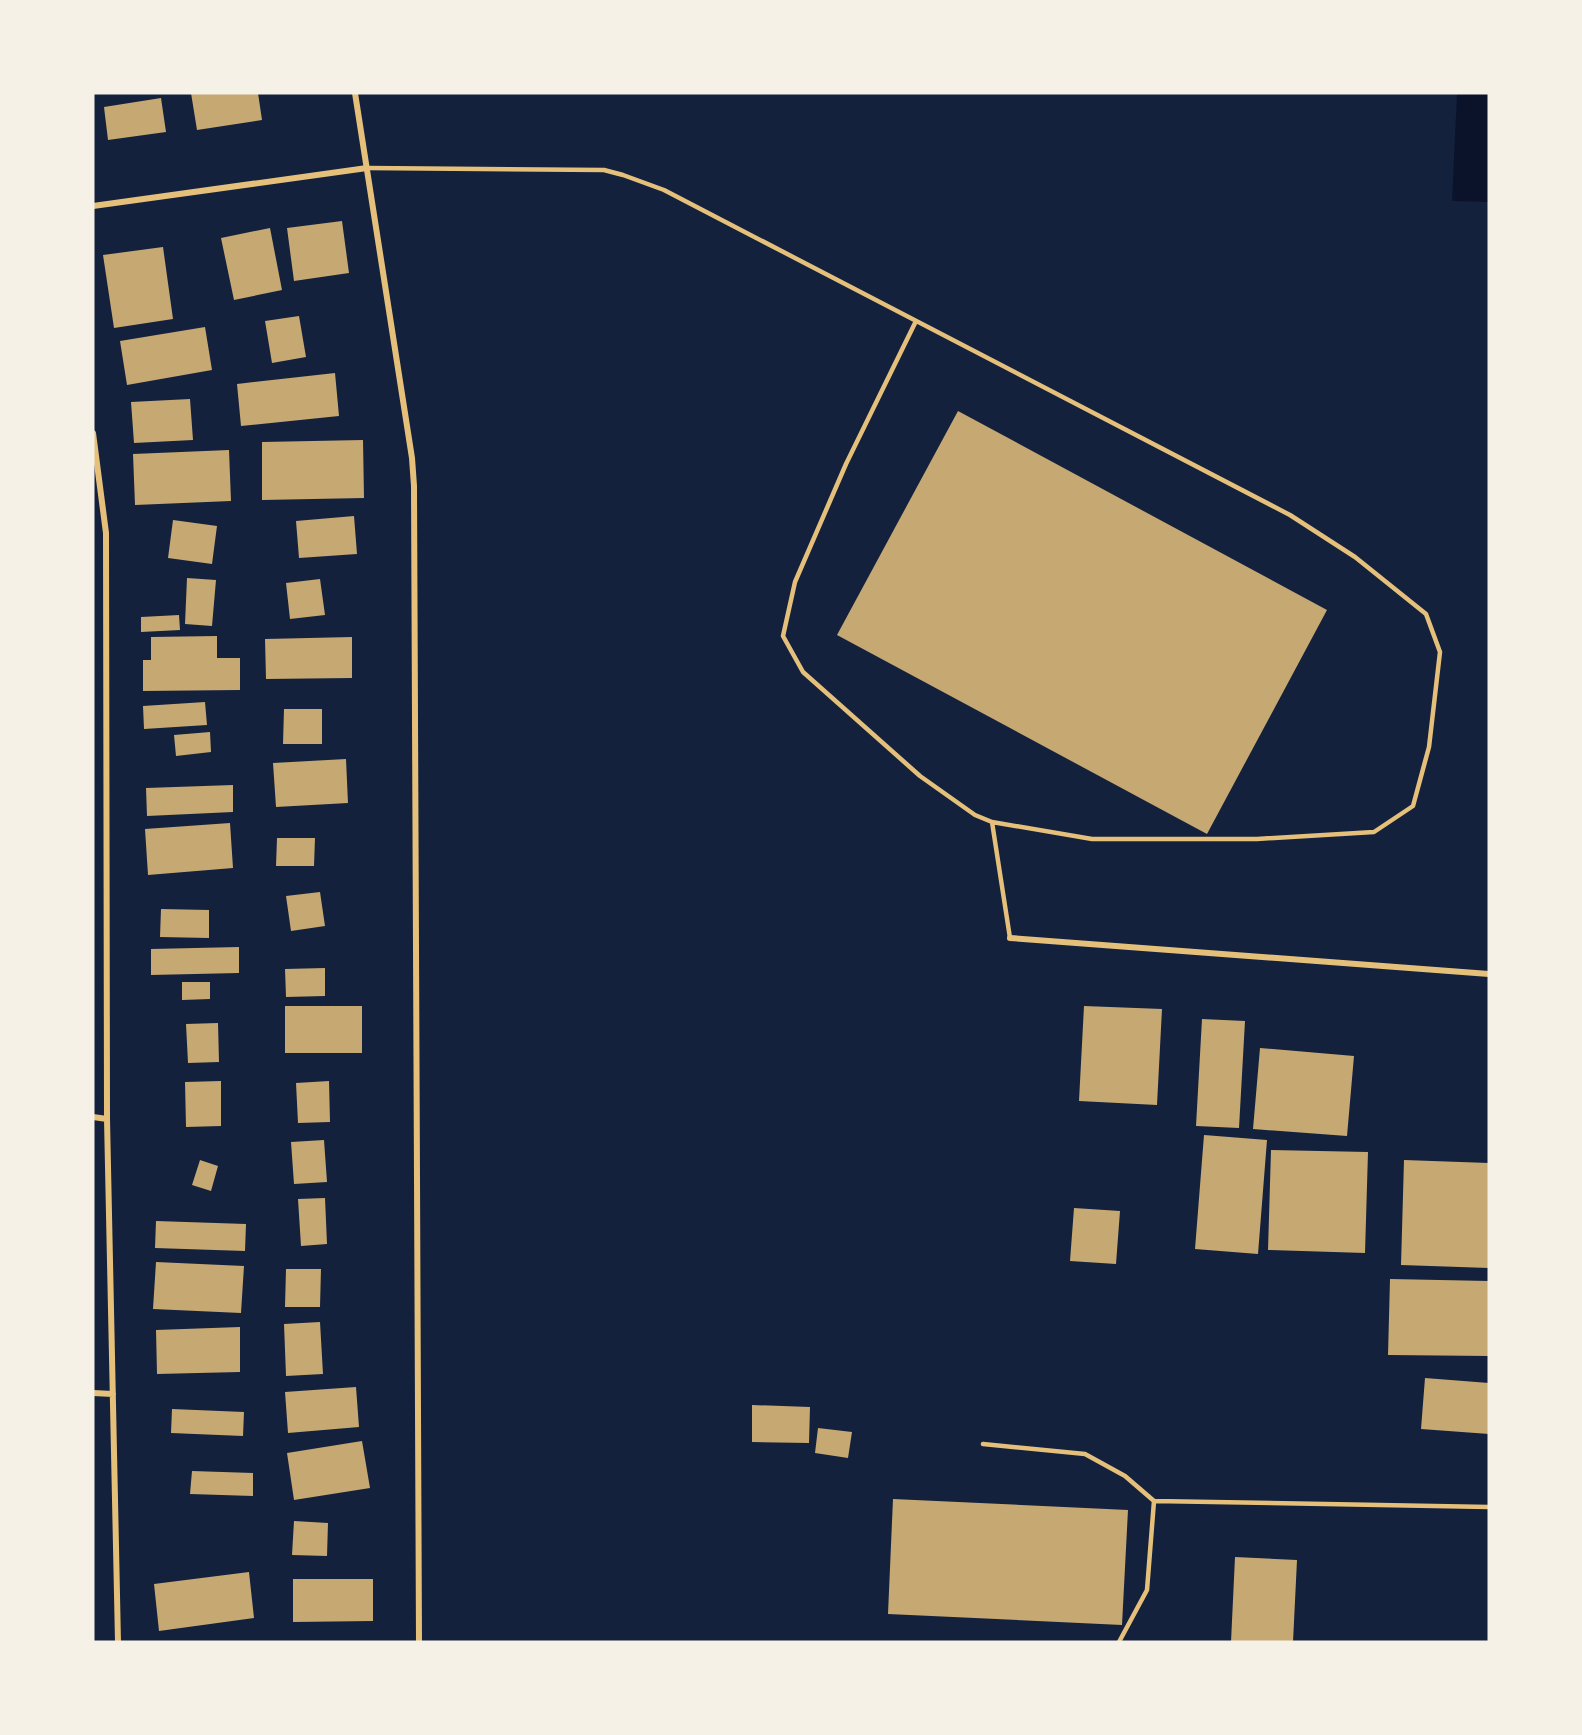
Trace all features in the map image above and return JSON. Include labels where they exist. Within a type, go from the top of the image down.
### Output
[{"type":"street","points":[[355,93],[412,458],[415,520],[418,1642]]},
{"type":"street","points":[[93,206],[367,168]]},
{"type":"street","points":[[93,433],[106,533],[107,1119],[118,1642]]},
{"type":"street","points":[[1010,938],[1489,974]]},
{"type":"street","points":[[93,1117],[107,1119]]},
{"type":"street","points":[[93,1393],[112,1394]]},
{"type":"lane","points":[[367,168],[604,170],[664,190],[1290,514],[1355,557],[1426,614],[1440,652],[1429,747],[1413,806],[1374,832],[1257,839],[1092,839],[992,822],[975,815],[920,776],[803,672],[783,636],[795,582],[846,464],[916,321]]},
{"type":"lane","points":[[992,822],[1010,938]]},
{"type":"lane","points":[[983,1444],[1085,1454],[1125,1476],[1154,1501],[1489,1507]]},
{"type":"lane","points":[[1119,1642],[1147,1590],[1154,1501]]},
{"type":"water","points":[[1457,93],[1489,93],[1489,202],[1452,201]]},
{"type":"building","points":[[191,93],[258,93],[262,120],[197,130]]},
{"type":"building","points":[[161,98],[166,132],[108,140],[104,107]]},
{"type":"building","points":[[342,221],[349,273],[294,281],[287,228]]},
{"type":"building","points":[[270,228],[282,290],[234,300],[221,238]]},
{"type":"building","points":[[163,247],[173,319],[114,328],[103,255]]},
{"type":"building","points":[[299,316],[306,357],[272,363],[265,321]]},
{"type":"building","points":[[205,327],[212,370],[127,385],[120,341]]},
{"type":"building","points":[[335,373],[339,416],[241,426],[237,384]]},
{"type":"building","points":[[190,399],[193,440],[134,443],[131,402]]},
{"type":"building","points":[[958,411],[1327,610],[1207,834],[837,635]]},
{"type":"building","points":[[363,440],[364,498],[262,500],[262,442]]},
{"type":"building","points":[[229,450],[231,501],[135,505],[133,454]]},
{"type":"building","points":[[354,516],[357,554],[299,558],[296,521]]},
{"type":"building","points":[[173,520],[217,526],[212,564],[168,558]]},
{"type":"building","points":[[187,578],[216,580],[212,626],[185,624]]},
{"type":"building","points":[[320,579],[325,615],[290,619],[286,583]]},
{"type":"building","points":[[179,615],[180,630],[141,632],[141,617]]},
{"type":"building","points":[[217,636],[217,658],[240,658],[240,690],[143,691],[143,660],[151,660],[151,637]]},
{"type":"building","points":[[352,637],[352,678],[266,679],[265,639]]},
{"type":"building","points":[[205,702],[207,725],[144,729],[143,706]]},
{"type":"building","points":[[284,709],[322,709],[322,744],[283,744]]},
{"type":"building","points":[[210,732],[211,752],[176,756],[174,735]]},
{"type":"building","points":[[346,759],[348,803],[276,807],[273,763]]},
{"type":"building","points":[[233,785],[233,812],[147,816],[146,788]]},
{"type":"building","points":[[230,823],[233,868],[148,875],[145,829]]},
{"type":"building","points":[[277,838],[315,838],[314,866],[276,866]]},
{"type":"building","points":[[320,892],[325,926],[291,931],[286,896]]},
{"type":"building","points":[[161,909],[209,910],[209,938],[160,937]]},
{"type":"building","points":[[239,947],[239,973],[151,975],[151,949]]},
{"type":"building","points":[[325,968],[325,996],[286,997],[285,969]]},
{"type":"building","points":[[182,982],[210,982],[210,999],[182,1000]]},
{"type":"building","points":[[285,1006],[362,1006],[362,1053],[285,1053]]},
{"type":"building","points":[[1084,1006],[1162,1009],[1157,1105],[1079,1101]]},
{"type":"building","points":[[1202,1019],[1245,1021],[1239,1128],[1196,1126]]},
{"type":"building","points":[[218,1023],[219,1062],[188,1063],[186,1024]]},
{"type":"building","points":[[1260,1048],[1354,1056],[1347,1136],[1253,1129]]},
{"type":"building","points":[[221,1081],[221,1126],[186,1127],[185,1082]]},
{"type":"building","points":[[329,1081],[330,1122],[298,1123],[296,1083]]},
{"type":"building","points":[[1204,1135],[1267,1140],[1258,1254],[1195,1249]]},
{"type":"building","points":[[324,1140],[327,1182],[294,1184],[291,1142]]},
{"type":"building","points":[[1271,1150],[1368,1152],[1365,1253],[1268,1250]]},
{"type":"building","points":[[200,1160],[218,1166],[211,1191],[192,1185]]},
{"type":"building","points":[[1404,1160],[1489,1163],[1489,1268],[1401,1265]]},
{"type":"building","points":[[325,1198],[327,1244],[301,1246],[298,1199]]},
{"type":"building","points":[[1074,1208],[1120,1211],[1116,1264],[1070,1261]]},
{"type":"building","points":[[156,1221],[246,1224],[245,1251],[155,1248]]},
{"type":"building","points":[[156,1262],[244,1266],[241,1313],[153,1309]]},
{"type":"building","points":[[286,1269],[321,1269],[320,1307],[285,1307]]},
{"type":"building","points":[[1390,1279],[1489,1281],[1489,1356],[1388,1355]]},
{"type":"building","points":[[320,1322],[323,1374],[286,1376],[284,1324]]},
{"type":"building","points":[[240,1327],[240,1372],[157,1374],[156,1330]]},
{"type":"building","points":[[1425,1378],[1489,1383],[1489,1434],[1421,1429]]},
{"type":"building","points":[[356,1387],[359,1427],[288,1433],[285,1392]]},
{"type":"building","points":[[752,1405],[810,1407],[809,1443],[752,1442]]},
{"type":"building","points":[[172,1409],[244,1412],[243,1436],[171,1433]]},
{"type":"building","points":[[818,1428],[852,1432],[848,1458],[815,1453]]},
{"type":"building","points":[[362,1441],[370,1488],[294,1500],[287,1453]]},
{"type":"building","points":[[192,1471],[253,1473],[253,1496],[190,1494]]},
{"type":"building","points":[[893,1499],[1128,1510],[1122,1625],[888,1614]]},
{"type":"building","points":[[294,1521],[328,1523],[327,1556],[292,1555]]},
{"type":"building","points":[[1235,1557],[1297,1560],[1293,1642],[1231,1642]]},
{"type":"building","points":[[249,1572],[254,1618],[159,1631],[154,1584]]},
{"type":"building","points":[[293,1579],[373,1579],[373,1621],[293,1622]]}]
